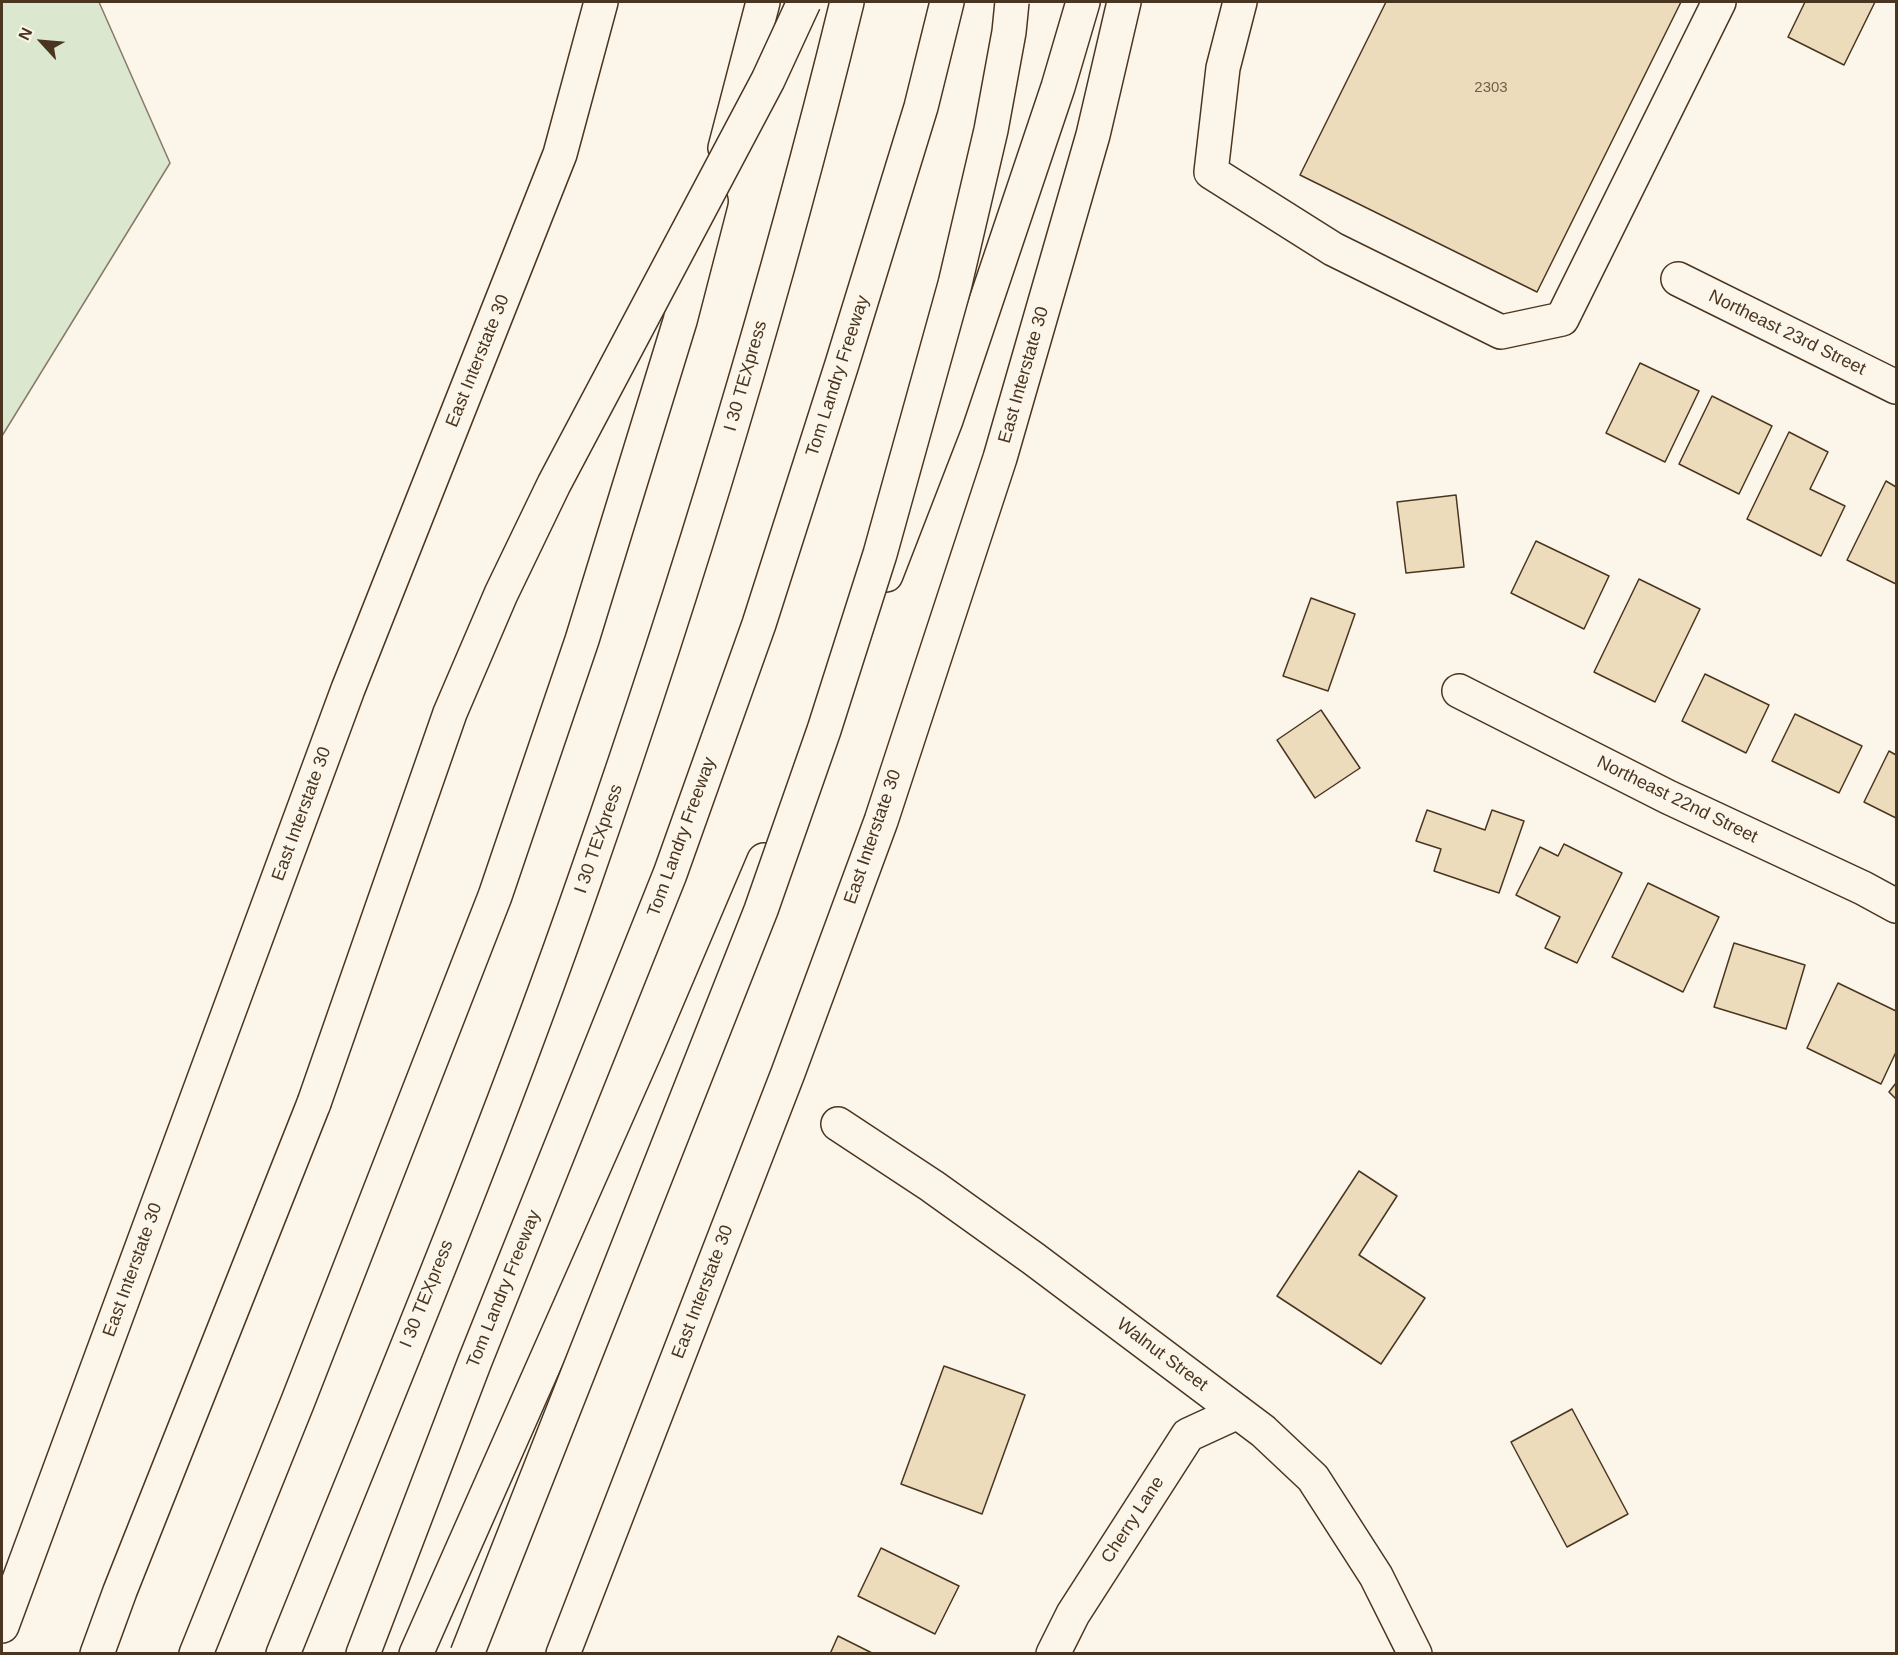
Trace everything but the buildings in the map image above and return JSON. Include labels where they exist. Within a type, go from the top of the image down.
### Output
[{"type":"main road","name":"East Interstate 30","points":[[2,1626],[348,689],[561,154],[601,2]]},
{"type":"main road","points":[[196,1653],[298,1401],[495,896],[582,640],[680,321],[763,2]]},
{"type":"main road","points":[[98,1653],[120,1591],[314,1103],[450,713],[501,594],[554,484],[768,80],[804,2]]},
{"type":"main road","name":"I 30 TEXpress","points":[[283,1653],[494,1129],[596,847],[671,627],[749,369],[821,108],[847,2]]},
{"type":"main road","name":"Tom Landry Freeway","points":[[363,1653],[475,1361],[670,874],[747,657],[921,107],[947,2]]},
{"type":"main road","points":[[467,1653],[761,910],[824,730],[880,554],[955,284],[991,130],[1009,32],[1012,2]]},
{"type":"main road","points":[[416,1653],[679,1060],[896,553],[950,409],[1058,87],[1083,2]]},
{"type":"main road","name":"East Interstate 30","points":[[563,1653],[788,1073],[881,821],[1000,458],[1093,135],[1124,2]]},
{"type":"main road","points":[[1240,2],[1223,68],[1211,172],[1333,249],[1501,332],[1562,319],[1719,2]]},
{"type":"main road","name":"Northeast 23rd Street","points":[[1678,279],[1896,387]]},
{"type":"main road","name":"Northeast 22nd Street","points":[[1460,691],[1668,797],[1863,888],[1896,906]]},
{"type":"main road","name":"Walnut Street","points":[[838,1124],[997,1232],[1263,1431],[1313,1478],[1376,1576],[1415,1653]]},
{"type":"main road","name":"Cherry Lane","points":[[1053,1653],[1073,1614],[1188,1435],[1238,1412]]},
{"type":"green space","points":[[2,2],[99,2],[170,163],[2,436]]}]
